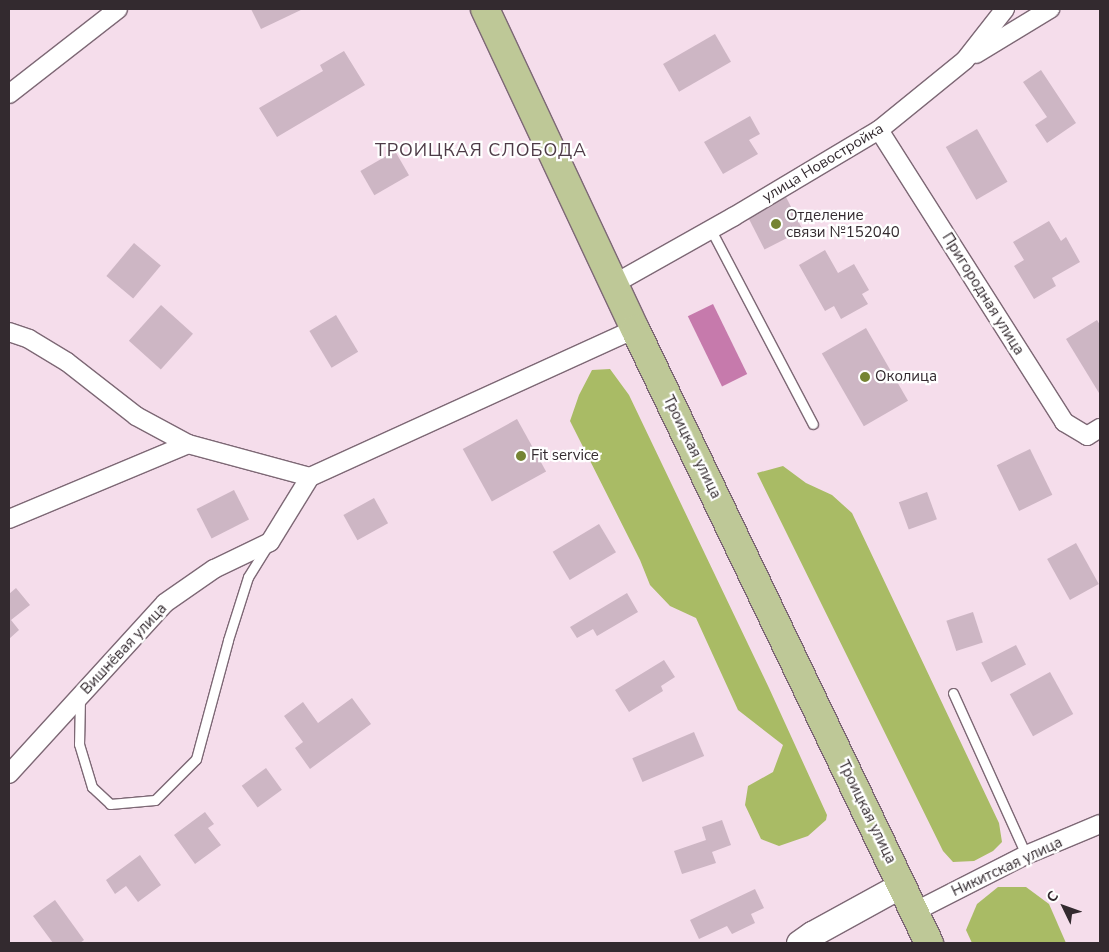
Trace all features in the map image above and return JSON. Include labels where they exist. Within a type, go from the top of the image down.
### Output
[{"type":"main road","name":"Троицкая улица","points":[[484,9],[929,943]]},
{"type":"street","points":[[9,94],[118,9]]},
{"type":"street","name":"улица Новостройка","points":[[614,284],[711,230],[879,130],[966,60],[1005,9]]},
{"type":"street","points":[[966,60],[1050,9]]},
{"type":"street","name":"Пригородная улица","points":[[879,130],[1064,422],[1086,436],[1100,428]]},
{"type":"street","points":[[270,542],[310,477],[635,329]]},
{"type":"street","points":[[9,332],[29,339],[67,362],[136,416],[188,444],[310,477]]},
{"type":"street","points":[[9,519],[188,444]]},
{"type":"street","name":"Вишнёвая улица","points":[[9,774],[165,603],[214,569],[270,542]]},
{"type":"street","name":"Никитская улица","points":[[914,912],[1026,855],[1100,824]]},
{"type":"street","points":[[800,943],[812,934],[902,884]]},
{"type":"lane","points":[[711,230],[813,424]]},
{"type":"lane","points":[[80,696],[78,744],[92,787],[110,804],[155,800],[196,759],[228,640],[248,577],[270,542]]},
{"type":"lane","points":[[953,692],[1026,855]]},
{"type":"green space","points":[[610,369],[629,395],[769,688],[827,815],[826,820],[808,836],[779,846],[761,839],[745,805],[748,786],[773,772],[783,745],[738,710],[696,618],[670,606],[650,585],[640,560],[570,421],[579,395],[592,370]]},
{"type":"green space","points":[[783,466],[806,483],[832,495],[852,513],[999,823],[1002,842],[993,851],[974,861],[953,862],[943,851],[757,473]]},
{"type":"green space","points":[[998,887],[1026,887],[1049,904],[1066,943],[972,943],[966,930],[977,904]]},
{"type":"shaded area","points":[[713,304],[747,374],[722,386],[688,316]]},
{"type":"building","points":[[251,9],[303,9],[261,29]]},
{"type":"building","points":[[715,34],[731,62],[679,92],[663,64]]},
{"type":"building","points":[[344,51],[365,85],[277,137],[259,108],[323,71],[320,65]]},
{"type":"building","points":[[1041,70],[1076,123],[1047,143],[1035,125],[1047,117],[1023,82]]},
{"type":"building","points":[[750,116],[760,134],[749,140],[758,154],[723,174],[704,142]]},
{"type":"building","points":[[977,129],[1008,182],[976,200],[946,147]]},
{"type":"building","points":[[395,151],[409,175],[374,195],[360,171]]},
{"type":"building","name":"Отделение связи №152040","points":[[786,197],[803,230],[764,249],[748,217]]},
{"type":"building","points":[[1049,221],[1061,241],[1066,237],[1080,262],[1052,278],[1056,286],[1034,299],[1014,266],[1024,260],[1013,242]]},
{"type":"building","points":[[134,243],[161,265],[133,298],[106,276]]},
{"type":"building","points":[[825,250],[838,273],[854,264],[869,290],[862,294],[868,304],[841,319],[834,306],[825,311],[799,265]]},
{"type":"building","points":[[161,305],[193,334],[161,369],[129,341]]},
{"type":"building","points":[[336,315],[358,352],[332,368],[309,331]]},
{"type":"building","points":[[1097,320],[1100,325],[1099,393],[1066,339]]},
{"type":"building","name":"Околица","points":[[866,328],[908,401],[864,426],[822,354]]},
{"type":"building","points":[[517,419],[546,471],[492,502],[463,449]]},
{"type":"building","points":[[1030,449],[1052,495],[1019,511],[997,465]]},
{"type":"building","points":[[234,490],[249,519],[212,538],[197,509]]},
{"type":"building","points":[[927,492],[937,519],[909,530],[899,502]]},
{"type":"building","points":[[374,498],[388,523],[357,540],[343,515]]},
{"type":"building","points":[[599,524],[616,552],[570,580],[553,552]]},
{"type":"building","points":[[1076,543],[1099,584],[1070,600],[1047,559]]},
{"type":"building","points":[[16,588],[30,605],[11,620],[19,630],[9,639],[9,594]]},
{"type":"building","points":[[627,593],[638,612],[597,636],[593,629],[577,638],[570,627]]},
{"type":"building","points":[[973,612],[983,642],[956,651],[946,621]]},
{"type":"building","points":[[1016,645],[1026,665],[991,682],[981,663]]},
{"type":"building","points":[[664,660],[675,677],[661,686],[663,691],[629,712],[615,690]]},
{"type":"building","points":[[1050,672],[1073,714],[1033,736],[1010,694]]},
{"type":"building","points":[[352,698],[371,724],[310,769],[295,748],[303,742],[284,716],[303,702],[318,723]]},
{"type":"building","points":[[694,732],[704,756],[642,782],[632,758]]},
{"type":"building","points":[[266,768],[282,790],[258,807],[242,786]]},
{"type":"building","points":[[205,812],[214,824],[208,828],[221,845],[195,864],[174,835]]},
{"type":"building","points":[[722,820],[731,845],[712,852],[716,863],[682,874],[674,851],[706,840],[702,827]]},
{"type":"building","points":[[140,855],[161,885],[138,902],[126,886],[115,894],[106,880]]},
{"type":"building","points":[[755,889],[764,908],[751,914],[755,923],[732,934],[727,926],[699,939],[690,920]]},
{"type":"building","points":[[55,900],[84,940],[80,943],[53,943],[33,916]]},
{"type":"place","name":"Отделение связи №152040","points":[[776,224]]},
{"type":"place","name":"Околица","points":[[865,377]]},
{"type":"place","name":"Fit service","points":[[521,456]]},
{"type":"district","name":"ТРОИЦКАЯ СЛОБОДА","points":[[481,150]]}]
